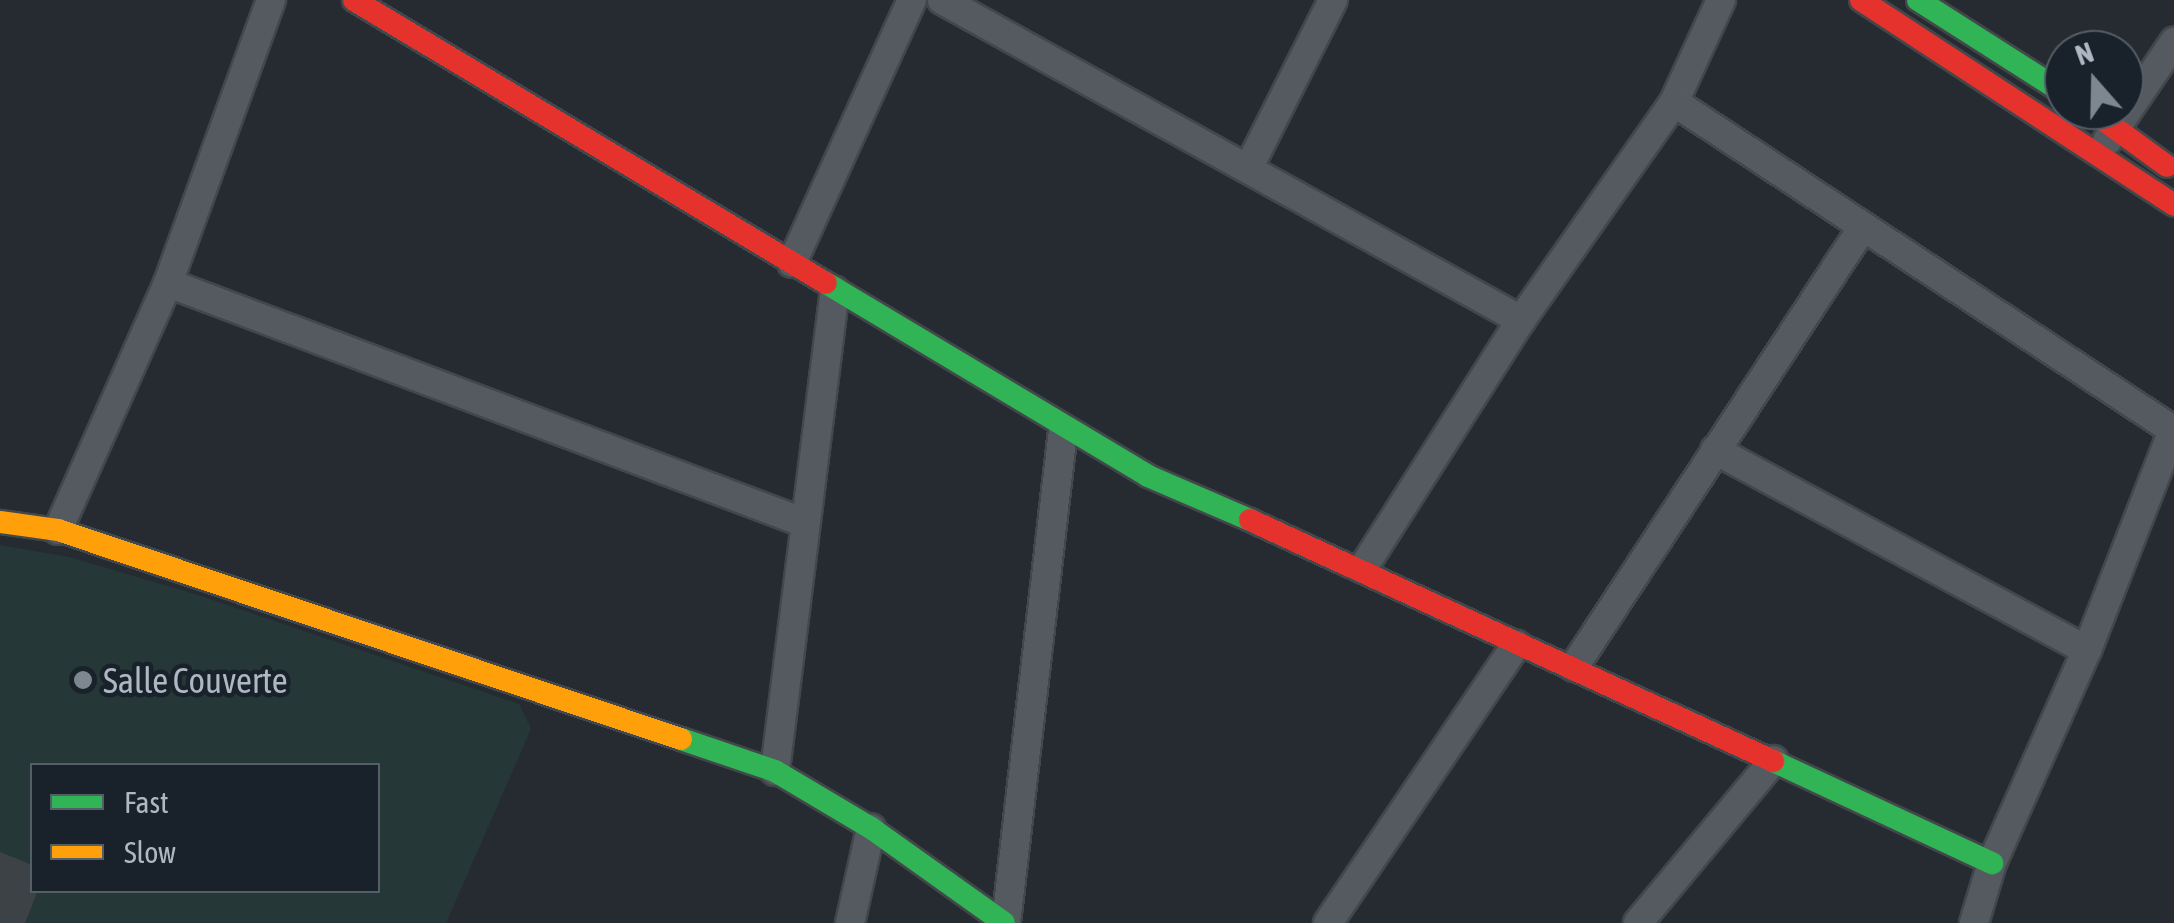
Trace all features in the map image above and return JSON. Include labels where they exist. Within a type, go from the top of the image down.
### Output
[{"type":"street","points":[[58,530],[168,284],[272,0]]},
{"type":"street","points":[[354,0],[1063,430],[1148,476],[1363,568],[1516,645],[1574,668],[1992,863]]},
{"type":"street","points":[[792,264],[912,0]]},
{"type":"street","points":[[942,0],[1250,165],[1521,320]]},
{"type":"street","points":[[1250,165],[1333,0]]},
{"type":"street","points":[[1363,568],[1521,320],[1674,102],[1721,0]]},
{"type":"street","points":[[1861,0],[2102,152],[2174,205]]},
{"type":"street","points":[[1918,0],[2044,80]]},
{"type":"street","points":[[2144,85],[2174,42]]},
{"type":"street","points":[[1674,102],[1861,230],[2173,429],[2087,650],[1992,863],[1974,923]]},
{"type":"street","points":[[2102,152],[2114,130]]},
{"type":"street","points":[[2121,130],[2174,172]]},
{"type":"street","points":[[1574,668],[1861,230]]},
{"type":"street","points":[[168,284],[805,524]]},
{"type":"street","points":[[775,772],[835,290]]},
{"type":"street","points":[[0,522],[58,530],[775,772],[871,828],[1005,923],[1063,430]]},
{"type":"street","points":[[1716,450],[2087,650]]},
{"type":"street","points":[[1328,923],[1516,645]]},
{"type":"street","points":[[1638,923],[1774,760]]},
{"type":"street","points":[[850,923],[871,828]]},
{"type":"green space","points":[[0,545],[69,557],[198,595],[519,704],[531,729],[446,923],[0,923]]},
{"type":"building","points":[[0,852],[30,864],[30,893],[37,893],[25,923],[0,923]]},
{"type":"traffic: fast","points":[[1918,0],[2044,80]]},
{"type":"traffic: fast","points":[[826,283],[1148,476],[1250,520]]},
{"type":"traffic: fast","points":[[681,739],[775,771],[871,828],[1004,923]]},
{"type":"traffic: fast","points":[[1773,761],[1992,863]]},
{"type":"traffic: slow","points":[[0,522],[58,530],[681,739]]},
{"type":"traffic: jam","points":[[354,0],[826,283]]},
{"type":"traffic: jam","points":[[1861,0],[2174,205]]},
{"type":"traffic: jam","points":[[2118,130],[2167,166]]},
{"type":"traffic: jam","points":[[1250,520],[1773,761]]},
{"type":"place","name":"Salle Couverte","points":[[83,680]]}]
